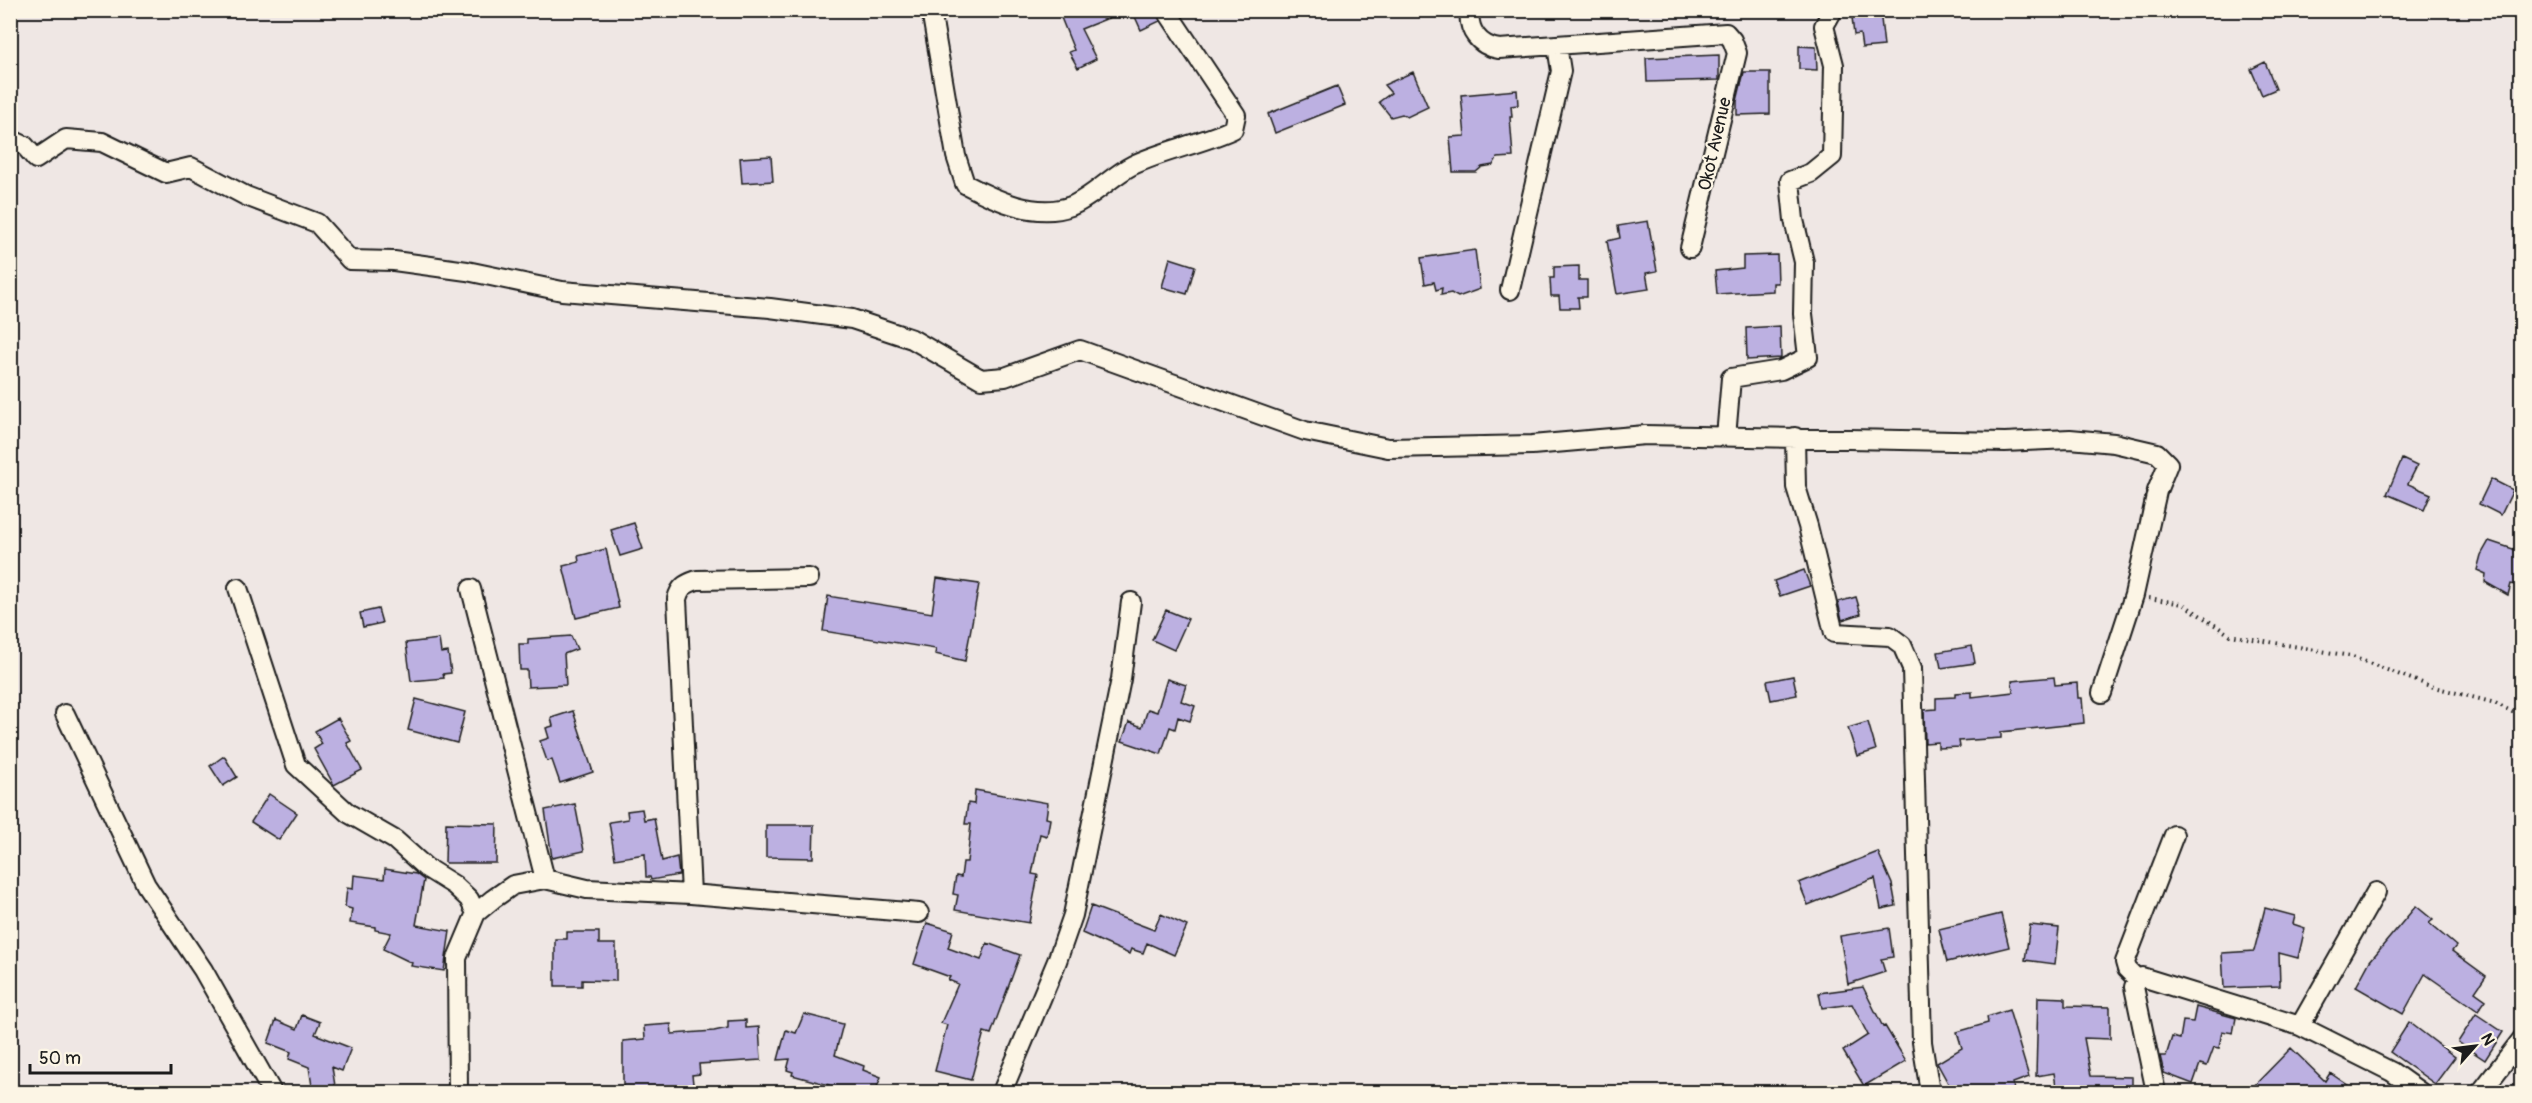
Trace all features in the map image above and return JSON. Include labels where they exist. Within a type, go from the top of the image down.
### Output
[{"type":"street","points":[[930,10],[956,156],[965,184],[996,200],[1046,211],[1071,206],[1133,165],[1208,140],[1233,129],[1236,115],[1166,10]]},
{"type":"street","points":[[1470,10],[1469,25],[1481,42],[1489,48],[1557,46],[1561,71],[1510,290]]},
{"type":"street","points":[[1726,436],[1731,378],[1781,370],[1808,357],[1803,314],[1804,262],[1794,220],[1790,181],[1811,173],[1832,156],[1834,65],[1824,26],[1833,10]]},
{"type":"street","name":"Okot Avenue","points":[[1557,46],[1726,33],[1732,39],[1737,53],[1690,248]]},
{"type":"street","points":[[10,139],[25,146],[36,159],[66,139],[102,142],[166,173],[191,167],[246,195],[317,223],[350,260],[394,261],[467,271],[562,291],[770,308],[852,319],[912,339],[981,379],[1016,374],[1080,350],[1305,431],[1388,448],[1532,445],[1645,435],[1796,436],[2005,442],[2070,439],[2114,443],[2157,453],[2168,464],[2157,491],[2134,595],[2102,693]]},
{"type":"street","points":[[1796,436],[1796,487],[1834,633],[1890,636],[1902,645],[1912,668],[1922,1042],[1930,1092]]},
{"type":"street","points":[[691,894],[677,599],[680,590],[686,584],[697,580],[809,578]]},
{"type":"street","points":[[238,588],[296,765],[348,813],[395,840],[425,867],[454,885],[469,899],[476,913]]},
{"type":"street","points":[[471,589],[537,856],[545,879]]},
{"type":"street","points":[[1002,1092],[1057,961],[1073,915],[1121,679],[1131,602]]},
{"type":"street","points":[[65,714],[146,885],[203,970],[272,1092]]},
{"type":"street","points":[[2137,979],[2127,969],[2125,962],[2174,835]]},
{"type":"street","points":[[458,1092],[457,957],[476,913],[513,885],[545,879],[587,889],[691,894],[919,913]]},
{"type":"street","points":[[2300,1026],[2376,892]]},
{"type":"street","points":[[2137,979],[2148,977],[2300,1026],[2392,1072],[2420,1092]]},
{"type":"street","points":[[2137,979],[2134,987],[2156,1092]]},
{"type":"street","points":[[2481,1092],[2522,1040]]},
{"type":"path","points":[[2134,595],[2183,604],[2230,635],[2350,656],[2430,686],[2495,703],[2522,717]]},
{"type":"building","points":[[1058,10],[1126,11],[1081,29],[1096,59],[1078,68],[1069,52],[1074,50]]},
{"type":"building","points":[[1132,10],[1155,10],[1160,21],[1141,30]]},
{"type":"building","points":[[1861,10],[1880,10],[1884,46],[1862,48],[1860,34],[1854,35],[1852,17],[1859,17]]},
{"type":"building","points":[[1799,46],[1816,47],[1817,70],[1799,69]]},
{"type":"building","points":[[1719,55],[1719,80],[1647,82],[1646,58]]},
{"type":"building","points":[[2265,62],[2276,89],[2262,95],[2251,69]]},
{"type":"building","points":[[1413,72],[1428,107],[1407,117],[1402,114],[1391,117],[1379,102],[1391,93],[1384,85]]},
{"type":"building","points":[[1744,72],[1770,72],[1770,114],[1737,115],[1737,101]]},
{"type":"building","points":[[1337,86],[1345,105],[1275,133],[1268,114]]},
{"type":"building","points":[[1517,90],[1518,105],[1511,106],[1512,117],[1510,117],[1513,157],[1497,158],[1493,165],[1482,167],[1476,172],[1453,172],[1450,137],[1465,136],[1461,95]]},
{"type":"building","points":[[771,156],[773,181],[742,183],[740,158]]},
{"type":"building","points":[[1648,221],[1657,271],[1646,273],[1649,289],[1617,294],[1607,241],[1620,238],[1618,226]]},
{"type":"building","points":[[1475,250],[1480,289],[1458,297],[1451,293],[1441,295],[1442,288],[1436,290],[1434,282],[1425,284],[1421,258]]},
{"type":"building","points":[[1777,255],[1778,283],[1773,283],[1773,291],[1717,294],[1715,271],[1743,268],[1743,256]]},
{"type":"building","points":[[1170,258],[1195,266],[1187,294],[1162,287]]},
{"type":"building","points":[[1579,266],[1579,280],[1587,280],[1587,297],[1578,297],[1579,308],[1560,308],[1559,296],[1551,296],[1550,278],[1554,278],[1554,267]]},
{"type":"building","points":[[1780,326],[1781,358],[1747,360],[1746,328]]},
{"type":"building","points":[[2402,459],[2417,466],[2408,484],[2431,494],[2424,510],[2387,494]]},
{"type":"building","points":[[2491,479],[2513,490],[2501,515],[2479,504]]},
{"type":"building","points":[[634,523],[643,549],[620,556],[611,530]]},
{"type":"building","points":[[2489,541],[2522,552],[2522,586],[2511,584],[2508,595],[2485,582],[2486,574],[2477,570],[2481,555]]},
{"type":"building","points":[[606,549],[619,608],[576,618],[563,566],[579,562],[578,556]]},
{"type":"building","points":[[1804,570],[1810,586],[1780,596],[1774,581]]},
{"type":"building","points":[[937,578],[979,584],[965,661],[935,654],[936,649],[823,631],[828,596],[932,613]]},
{"type":"building","points":[[1856,597],[1861,614],[1842,620],[1838,602]]},
{"type":"building","points":[[378,609],[382,623],[363,627],[360,613]]},
{"type":"building","points":[[1166,610],[1188,619],[1174,650],[1152,640]]},
{"type":"building","points":[[571,636],[577,649],[564,654],[566,685],[528,687],[527,670],[520,670],[519,644],[528,644],[528,639]]},
{"type":"building","points":[[439,639],[441,653],[448,652],[451,673],[443,674],[444,678],[411,681],[406,643]]},
{"type":"building","points":[[1972,646],[1975,663],[1941,668],[1938,652]]},
{"type":"building","points":[[1793,676],[1797,695],[1771,700],[1767,681]]},
{"type":"building","points":[[2054,677],[2055,685],[2077,683],[2078,698],[2082,698],[2084,723],[2001,732],[2001,738],[1959,741],[1960,747],[1938,748],[1938,742],[1925,743],[1924,710],[1936,709],[1936,698],[1955,697],[1955,693],[1972,692],[1972,697],[2013,692],[2012,681]]},
{"type":"building","points":[[1167,679],[1186,685],[1181,701],[1195,706],[1190,721],[1178,717],[1175,729],[1170,727],[1161,754],[1122,741],[1129,722],[1142,727],[1148,709],[1157,712]]},
{"type":"building","points":[[416,699],[465,712],[457,743],[408,730]]},
{"type":"building","points":[[573,711],[593,772],[560,783],[552,760],[547,761],[540,741],[549,738],[546,728],[553,726],[551,718]]},
{"type":"building","points":[[338,718],[351,741],[347,743],[362,770],[334,785],[314,749],[322,744],[315,731]]},
{"type":"building","points":[[1868,722],[1876,750],[1857,756],[1848,728]]},
{"type":"building","points":[[224,756],[237,777],[223,786],[210,766]]},
{"type":"building","points":[[975,790],[1048,803],[1046,818],[1050,819],[1047,836],[1040,834],[1032,874],[1038,875],[1029,923],[955,910],[958,895],[953,894],[956,876],[961,877],[963,862],[967,862],[971,824],[965,824],[968,803],[974,804]]},
{"type":"building","points":[[269,794],[297,813],[279,840],[251,822]]},
{"type":"building","points":[[575,804],[584,851],[552,858],[545,810]]},
{"type":"building","points":[[642,809],[644,820],[654,818],[662,861],[677,857],[679,875],[651,880],[650,877],[646,877],[645,854],[615,859],[609,822],[628,819],[627,811]]},
{"type":"building","points":[[446,823],[497,824],[496,863],[445,863]]},
{"type":"building","points":[[766,825],[814,825],[813,858],[766,857]]},
{"type":"building","points":[[1878,852],[1892,884],[1896,906],[1881,909],[1875,878],[1808,905],[1799,883]]},
{"type":"building","points":[[385,869],[416,874],[424,880],[416,925],[450,931],[444,971],[411,966],[412,963],[383,949],[391,933],[375,930],[375,927],[350,923],[352,909],[345,907],[347,888],[353,889],[354,875],[384,879]]},
{"type":"building","points":[[1091,906],[1154,930],[1161,914],[1187,926],[1174,955],[1147,943],[1143,953],[1131,949],[1129,954],[1082,933]]},
{"type":"building","points":[[2416,906],[2433,920],[2429,923],[2456,946],[2452,951],[2486,976],[2475,992],[2486,1000],[2478,1011],[2425,974],[2403,1014],[2356,987],[2370,961]]},
{"type":"building","points":[[2265,908],[2295,916],[2293,924],[2305,928],[2298,958],[2279,953],[2280,986],[2224,988],[2222,953],[2254,951]]},
{"type":"building","points":[[2001,914],[2009,947],[1947,962],[1939,929]]},
{"type":"building","points":[[927,923],[953,931],[948,948],[981,960],[987,943],[1020,955],[991,1034],[984,1032],[971,1080],[935,1071],[947,1025],[941,1023],[958,984],[948,980],[950,977],[914,964]]},
{"type":"building","points":[[2030,925],[2059,928],[2055,964],[2025,960]]},
{"type":"building","points":[[1889,928],[1893,957],[1881,959],[1885,972],[1848,984],[1840,936]]},
{"type":"building","points":[[567,932],[599,932],[599,944],[616,944],[616,981],[582,980],[582,986],[555,986],[555,939],[567,939]]},
{"type":"building","points":[[1863,987],[1883,1027],[1885,1026],[1906,1061],[1864,1086],[1843,1051],[1868,1035],[1852,1004],[1822,1008],[1819,993]]},
{"type":"building","points":[[2038,997],[2065,998],[2065,1006],[2110,1007],[2110,1039],[2084,1038],[2091,1076],[2132,1077],[2132,1092],[2057,1092],[2054,1073],[2036,1076]]},
{"type":"building","points":[[2196,1007],[2236,1018],[2233,1033],[2222,1031],[2219,1048],[2214,1047],[2207,1066],[2200,1064],[2193,1084],[2164,1073],[2160,1056],[2166,1056],[2172,1037],[2180,1039],[2183,1021],[2193,1022]]},
{"type":"building","points":[[2009,1010],[2029,1077],[2013,1083],[2014,1092],[1953,1092],[1937,1063],[1962,1048],[1957,1032],[1988,1023],[1987,1017]]},
{"type":"building","points":[[804,1014],[843,1024],[835,1055],[864,1066],[863,1070],[881,1077],[875,1092],[826,1092],[829,1085],[792,1075],[793,1072],[787,1070],[790,1059],[778,1060],[786,1030],[796,1033]]},
{"type":"building","points":[[2476,1014],[2503,1032],[2485,1060],[2458,1042]]},
{"type":"building","points":[[302,1015],[320,1022],[315,1034],[351,1048],[342,1071],[332,1067],[336,1092],[313,1092],[309,1067],[289,1059],[291,1052],[268,1043],[276,1020],[297,1029]]},
{"type":"building","points":[[746,1020],[746,1028],[759,1027],[761,1060],[699,1064],[700,1074],[692,1075],[694,1092],[623,1092],[623,1041],[645,1039],[644,1026],[671,1024],[672,1034],[714,1031],[728,1028],[728,1021]]},
{"type":"building","points":[[2409,1022],[2455,1057],[2435,1084],[2390,1052]]},
{"type":"building","points":[[2291,1048],[2325,1081],[2330,1073],[2358,1092],[2248,1092]]}]
